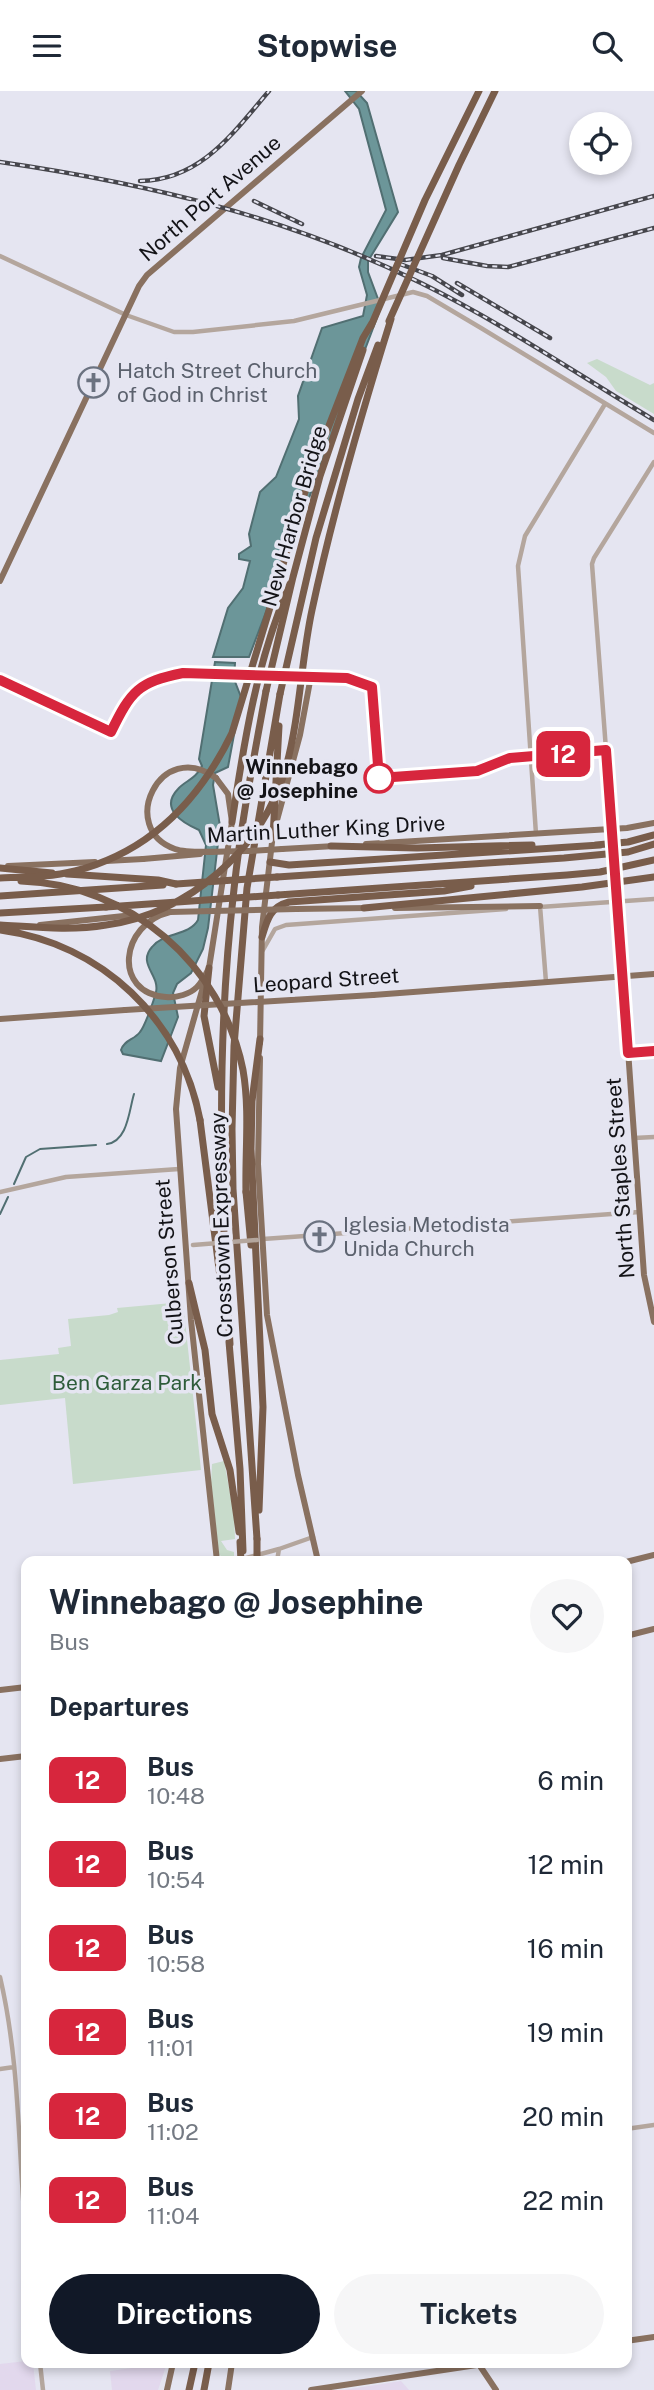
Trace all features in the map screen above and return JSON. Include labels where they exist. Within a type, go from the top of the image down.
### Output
[{"type":"highway","name":"New Harbor Bridge","points":[[233,891],[242,821],[266,691],[320,476],[372,323],[425,200],[479,91]]},
{"type":"highway","name":"New Harbor Bridge","points":[[247,888],[280,694],[316,538],[369,367],[495,91]]},
{"type":"highway","points":[[0,929],[90,927],[132,920],[160,909],[190,894],[228,864],[248,842],[266,814],[287,766],[322,564],[391,319]]},
{"type":"highway","points":[[0,880],[72,871],[97,865],[125,852],[177,814],[218,763],[232,733],[310,472],[363,338],[372,323]]},
{"type":"highway","points":[[232,822],[257,689],[277,614],[293,577]]},
{"type":"highway","points":[[272,837],[280,694]]},
{"type":"highway","points":[[270,862],[289,865],[600,845],[628,842],[654,835]]},
{"type":"highway","points":[[0,867],[176,884],[564,858],[628,852],[654,844]]},
{"type":"highway","points":[[331,846],[417,848],[600,845]]},
{"type":"highway","points":[[0,913],[503,880],[600,871],[654,860]]},
{"type":"highway","points":[[364,908],[582,887],[654,877]]},
{"type":"highway","points":[[0,880],[51,884],[104,899],[145,921],[172,943],[204,979],[230,1025],[243,1071],[247,1114],[246,1192],[261,1379]]},
{"type":"highway","points":[[262,937],[271,911],[289,902],[444,891],[503,880]]},
{"type":"highway","points":[[0,896],[146,883]]},
{"type":"highway","name":"Crosstown Expressway","points":[[247,888],[234,1046],[233,1189],[257,1556]]},
{"type":"highway","name":"Crosstown Expressway","points":[[230,1345],[221,1185],[221,1105],[223,1024],[233,891]]},
{"type":"highway","points":[[0,929],[41,938],[88,959],[115,977],[140,1000],[160,1024],[180,1057],[194,1092],[230,1345],[240,1469],[242,1556]]},
{"type":"highway","points":[[209,968],[204,1016],[221,1105]]},
{"type":"highway","points":[[257,1539],[262,1443],[251,1149],[252,1101],[260,1039]]},
{"type":"highway","points":[[189,1283],[205,1350],[212,1414],[230,1471],[242,1540]]},
{"type":"highway","points":[[190,2386],[194,2368]]},
{"type":"highway","points":[[204,2390],[208,2368]]},
{"type":"main road","name":"North Port Avenue","points":[[0,581],[139,286],[152,269],[362,92]]},
{"type":"main road","points":[[311,676],[300,735],[272,837],[262,937],[258,1164],[259,1240],[268,1326],[317,1556]]},
{"type":"main road","points":[[232,822],[228,794],[216,778],[200,769],[185,767],[162,777],[154,784],[147,801],[151,827],[162,841],[181,851],[251,851]]},
{"type":"main road","name":"Culberson Street","points":[[218,1556],[189,1283],[189,1245],[179,1169],[176,1109],[178,1079],[195,1008],[209,968],[232,822]]},
{"type":"main road","name":"Martin Luther King Drive","points":[[0,867],[536,834],[612,832],[654,823]]},
{"type":"main road","name":"North Staples Street","points":[[612,832],[639,1212],[646,1288],[654,1322]]},
{"type":"main road","points":[[0,929],[95,917],[170,912],[541,907]]},
{"type":"main road","points":[[170,912],[152,919],[138,931],[130,949],[129,961],[133,977],[147,991],[163,997],[179,996],[197,987],[209,968]]},
{"type":"main road","name":"Leopard Street","points":[[0,1019],[654,974]]},
{"type":"main road","points":[[632,1560],[654,1555]]},
{"type":"main road","points":[[632,1634],[654,1629]]},
{"type":"main road","points":[[0,1689],[21,1687]]},
{"type":"main road","points":[[0,1759],[21,1757]]},
{"type":"main road","points":[[632,2340],[654,2337]]},
{"type":"main road","points":[[167,2390],[172,2368]]},
{"type":"main road","points":[[228,2390],[231,2368]]},
{"type":"main road","points":[[311,2390],[447,2368]]},
{"type":"main road","points":[[481,2368],[496,2390]]},
{"type":"street","points":[[0,256],[126,316],[174,332],[294,321],[413,292],[427,296],[654,433]]},
{"type":"street","points":[[536,834],[518,566],[520,551],[525,535],[605,404]]},
{"type":"street","name":"North Staples Street","points":[[612,832],[593,564],[594,558],[654,462]]},
{"type":"street","points":[[262,954],[275,929],[286,925],[617,899],[654,899]]},
{"type":"street","points":[[541,907],[546,982]]},
{"type":"street","points":[[634,1138],[654,1137]]},
{"type":"street","points":[[0,1192],[66,1177],[179,1169]]},
{"type":"street","points":[[189,1245],[639,1212]]},
{"type":"street","points":[[253,1556],[313,1537]]},
{"type":"street","points":[[278,1556],[279,1549]]},
{"type":"street","points":[[0,1976],[14,2067],[21,2166]]},
{"type":"street","points":[[0,2069],[14,2067]]},
{"type":"street","points":[[632,2128],[654,2125]]},
{"type":"street","points":[[41,2368],[43,2390]]},
{"type":"shaded area","points":[[345,91],[356,91],[367,103],[398,212],[368,261],[368,272],[381,307],[249,657],[213,657],[228,608],[243,588],[250,561],[239,559],[239,554],[251,546],[249,534],[260,492],[276,477],[299,419],[298,396],[322,328],[363,316],[367,295],[359,267],[386,210],[359,109]]},
{"type":"shaded area","points":[[215,662],[235,663],[234,679],[241,697],[228,767],[215,773],[213,785],[220,826],[208,928],[203,949],[191,973],[177,984],[173,993],[178,1017],[161,1061],[123,1054],[121,1050],[124,1044],[142,1029],[156,992],[155,980],[148,964],[148,953],[157,942],[189,929],[198,920],[206,845],[199,830],[180,819],[171,803],[178,789],[202,766],[199,759]]},
{"type":"shaded area","points":[[21,2362],[21,2368],[34,2368],[36,2390],[0,2390],[0,2364]]},
{"type":"shaded area","points":[[165,2368],[158,2390],[112,2390],[110,2371]]},
{"type":"shaded area","points":[[401,2381],[409,2390],[343,2390]]},
{"type":"green space","points":[[597,359],[650,385],[654,383],[654,414],[616,391],[606,377],[587,363]]},
{"type":"green space","name":"Ben Garza Park","points":[[183,1302],[201,1470],[73,1484],[65,1398],[0,1405],[0,1360],[59,1354],[58,1348],[71,1346],[68,1319],[109,1315],[118,1312],[117,1308]]},
{"type":"green space","points":[[224,1461],[234,1514],[235,1539],[221,1541],[227,1550],[234,1552],[234,1556],[219,1555],[211,1483],[212,1464]]},
{"type":"waterway","points":[[107,1144],[114,1142],[123,1131],[134,1094]]},
{"type":"waterway","points":[[14,1184],[26,1157],[40,1149],[96,1145]]},
{"type":"waterway","points":[[0,1214],[8,1197]]},
{"type":"railway","points":[[140,181],[162,179],[198,163],[228,138],[269,91]]},
{"type":"railway","points":[[0,162],[163,192],[267,221],[370,259],[451,298],[654,420]]},
{"type":"railway","points":[[376,256],[405,260],[442,255],[654,196]]},
{"type":"railway","points":[[254,201],[302,224]]},
{"type":"railway","points":[[443,258],[508,267],[654,228]]},
{"type":"railway","points":[[400,264],[432,276],[462,295]]},
{"type":"railway","points":[[457,283],[550,338]]},
{"type":"bus line","name":"12","points":[[0,680],[111,732],[130,697],[146,683],[158,678],[183,673],[347,678],[372,687],[379,778],[477,771],[510,758],[606,750],[628,1053],[654,1051]]},
{"type":"place","name":"Hatch Street Church of God in Christ","points":[[94,382]]},
{"type":"place","name":"Winnebago @ Josephine","points":[[379,778]]},
{"type":"place","name":"Iglesia Metodista Unida Church","points":[[320,1236]]}]
